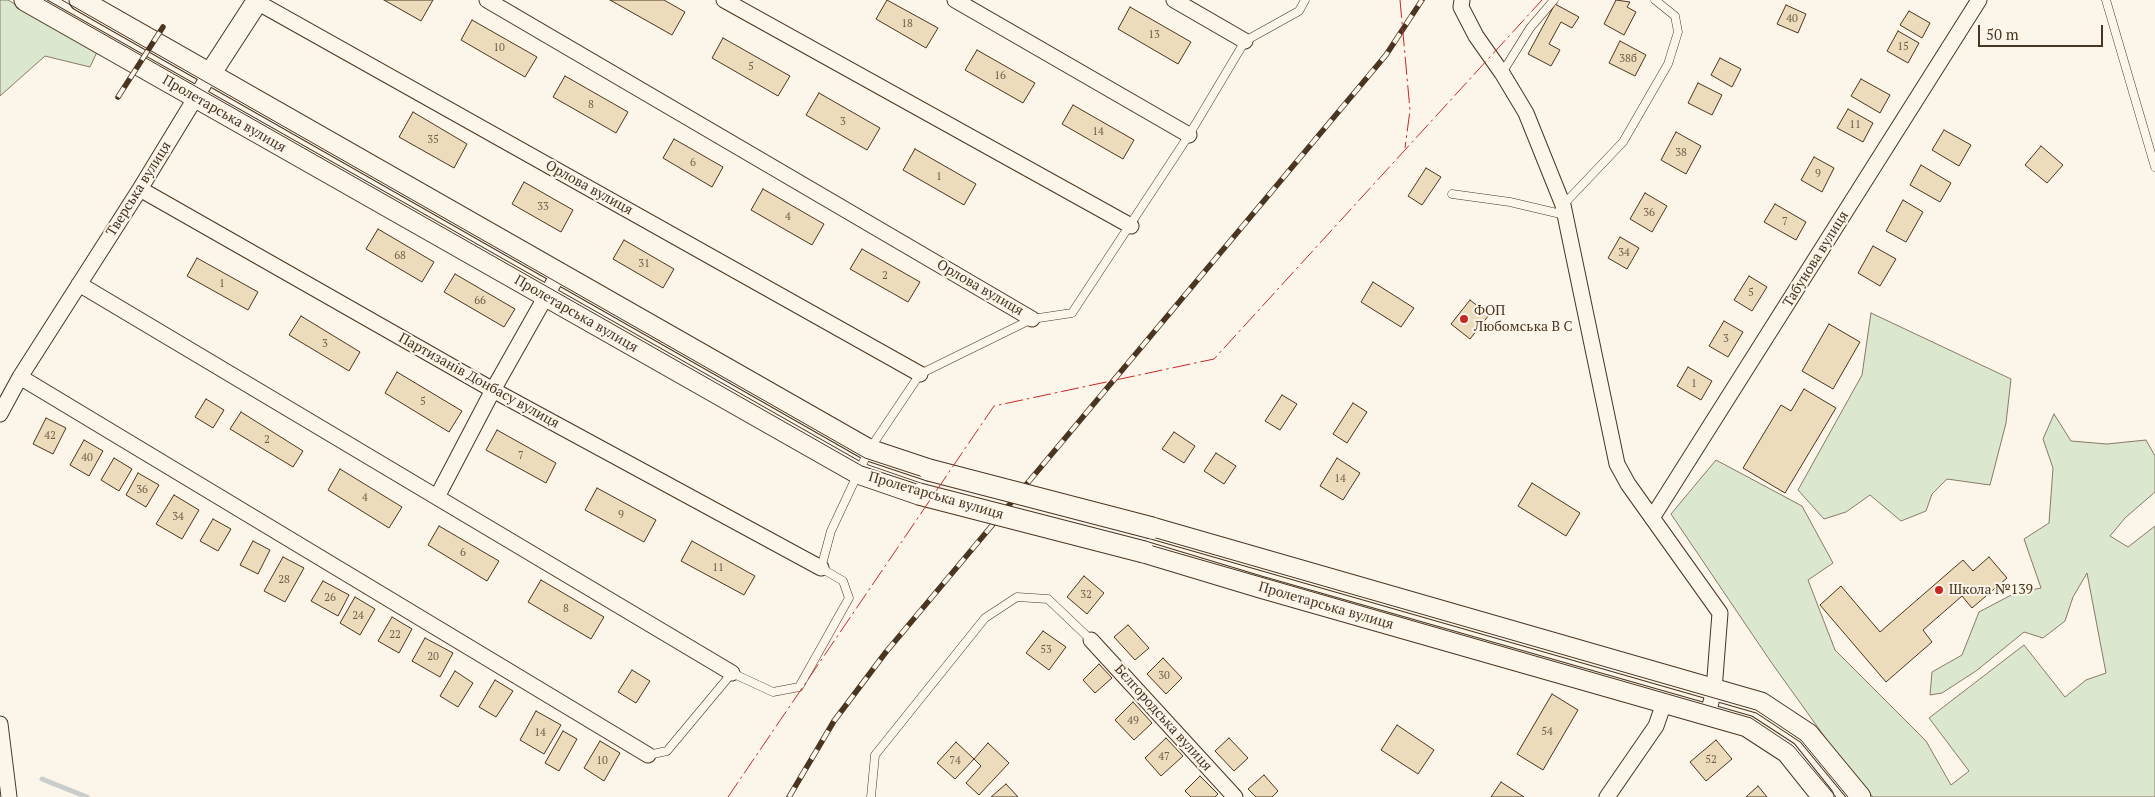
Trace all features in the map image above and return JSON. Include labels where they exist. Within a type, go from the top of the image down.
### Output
[{"type":"main road","name":"Пролетарська вулиця","points":[[26,0],[858,474],[919,494],[1144,552],[1747,726],[1786,752],[1824,797]]},
{"type":"main road","name":"Пролетарська вулиця","points":[[80,0],[869,450],[929,470],[1152,528],[1761,703],[1808,734],[1860,797]]},
{"type":"main road","name":"Тверська вулиця","points":[[210,74],[257,1]]},
{"type":"street","name":"Орлова вулиця","points":[[487,0],[1032,318]]},
{"type":"street","points":[[724,0],[1131,226]]},
{"type":"street","points":[[955,0],[1189,135]]},
{"type":"street","points":[[1174,0],[1245,40]]},
{"type":"street","points":[[1462,0],[1461,7],[1476,36],[1502,73],[1526,113],[1545,156],[1564,210],[1617,464],[1652,518],[1720,613],[1714,690],[1708,714]]},
{"type":"street","name":"Табунова вулиця","points":[[1652,518],[1979,0]]},
{"type":"street","name":"Орлова вулиця","points":[[257,1],[920,374]]},
{"type":"street","name":"Тверська вулиця","points":[[0,414],[20,377],[140,190],[210,74]]},
{"type":"street","name":"Партизанів Донбасу вулиця","points":[[140,190],[493,390],[821,568]]},
{"type":"street","points":[[437,497],[493,390],[559,273]]},
{"type":"street","points":[[79,284],[732,673]]},
{"type":"street","points":[[20,377],[648,755]]},
{"type":"street","name":"Бєлгородська вулиця","points":[[1091,640],[1235,797]]},
{"type":"street","points":[[1607,797],[1656,726],[1664,702]]},
{"type":"street","points":[[0,724],[9,797]]},
{"type":"lane","points":[[648,755],[667,751],[732,673],[773,692],[798,687],[849,598],[843,581],[821,568],[831,531],[869,450],[920,374],[1032,318],[1072,312],[1131,226],[1189,135],[1245,40],[1299,11],[1304,0]]},
{"type":"lane","points":[[1502,73],[1530,28],[1554,0]]},
{"type":"lane","points":[[1452,194],[1564,210],[1623,142],[1668,64],[1678,32],[1675,16],[1655,0]]},
{"type":"lane","points":[[2106,0],[2155,167]]},
{"type":"lane","points":[[871,797],[875,755],[985,618],[1017,597],[1048,599],[1091,640]]},
{"type":"green space","points":[[0,0],[8,0],[97,52],[90,67],[45,56],[0,96]]},
{"type":"green space","points":[[1871,313],[2011,379],[2006,423],[1990,485],[1947,479],[1932,494],[1926,511],[1901,521],[1870,495],[1846,512],[1824,519],[1798,490],[1862,375]]},
{"type":"green space","points":[[2054,414],[2071,441],[2107,444],[2146,440],[2155,456],[2155,492],[2125,518],[2110,536],[2128,547],[2155,526],[2155,797],[1873,797],[1852,775],[1771,662],[1671,514],[1716,460],[1802,506],[1833,563],[1808,580],[1835,650],[1926,741],[1951,785],[1969,771],[1929,718],[2024,645],[2065,697],[2086,680],[2106,673],[2087,573],[2073,597],[2065,621],[2043,638],[2024,632],[1976,671],[1942,693],[1930,695],[1932,672],[1962,655],[1979,612],[2015,593],[2041,588],[2024,539],[2049,523],[2053,468],[2043,439]]},
{"type":"building","points":[[384,0],[433,0],[421,21]]},
{"type":"building","points":[[610,0],[664,0],[685,12],[672,35]]},
{"type":"building","points":[[887,0],[938,28],[926,48],[876,19]]},
{"type":"building","points":[[1616,0],[1630,2],[1627,7],[1636,12],[1624,35],[1604,24]]},
{"type":"building","points":[[1555,4],[1579,17],[1572,28],[1561,22],[1549,44],[1560,50],[1551,66],[1528,54]]},
{"type":"building","points":[[1786,5],[1806,14],[1798,33],[1777,24]]},
{"type":"building","points":[[1130,7],[1191,42],[1178,64],[1118,29]]},
{"type":"building","points":[[1909,11],[1930,23],[1922,38],[1900,25]]},
{"type":"building","points":[[472,20],[537,57],[525,77],[461,40]]},
{"type":"building","points":[[1898,31],[1919,43],[1908,63],[1887,51]]},
{"type":"building","points":[[723,38],[790,76],[778,96],[712,58]]},
{"type":"building","points":[[1620,41],[1646,55],[1635,76],[1609,63]]},
{"type":"building","points":[[977,50],[1035,83],[1023,103],[965,70]]},
{"type":"building","points":[[1720,58],[1741,69],[1732,87],[1711,75]]},
{"type":"building","points":[[565,76],[628,112],[616,133],[553,97]]},
{"type":"building","points":[[1861,79],[1890,95],[1880,113],[1851,96]]},
{"type":"building","points":[[1698,83],[1722,95],[1712,115],[1688,103]]},
{"type":"building","points":[[819,93],[880,128],[867,150],[806,115]]},
{"type":"building","points":[[1073,105],[1134,140],[1123,159],[1062,124]]},
{"type":"building","points":[[1848,109],[1873,123],[1863,142],[1837,128]]},
{"type":"building","points":[[413,112],[467,144],[454,168],[399,137]]},
{"type":"building","points":[[1944,130],[1971,145],[1959,166],[1932,150]]},
{"type":"building","points":[[1676,132],[1701,146],[1686,174],[1661,160]]},
{"type":"building","points":[[674,139],[723,167],[712,187],[663,158]]},
{"type":"building","points":[[2041,146],[2063,165],[2047,183],[2025,165]]},
{"type":"building","points":[[915,149],[976,184],[964,205],[903,170]]},
{"type":"building","points":[[1814,157],[1834,168],[1822,192],[1801,180]]},
{"type":"building","points":[[1921,165],[1951,183],[1940,202],[1910,185]]},
{"type":"building","points":[[1426,168],[1441,177],[1422,205],[1408,196]]},
{"type":"building","points":[[524,182],[573,210],[561,232],[512,204]]},
{"type":"building","points":[[763,189],[824,224],[812,245],[751,210]]},
{"type":"building","points":[[1645,193],[1667,206],[1652,232],[1630,219]]},
{"type":"building","points":[[1903,200],[1923,212],[1906,242],[1886,231]]},
{"type":"building","points":[[1775,204],[1806,222],[1796,240],[1764,222]]},
{"type":"building","points":[[378,229],[434,262],[422,282],[366,249]]},
{"type":"building","points":[[1620,237],[1639,248],[1627,269],[1608,258]]},
{"type":"building","points":[[624,240],[674,269],[663,288],[613,259]]},
{"type":"building","points":[[1873,246],[1896,259],[1880,286],[1858,273]]},
{"type":"building","points":[[862,249],[920,282],[908,302],[850,269]]},
{"type":"building","points":[[197,258],[258,292],[248,310],[187,276]]},
{"type":"building","points":[[455,274],[515,309],[504,327],[444,292]]},
{"type":"building","points":[[1749,276],[1767,287],[1752,311],[1734,300]]},
{"type":"building","points":[[1373,282],[1414,308],[1401,327],[1361,302]]},
{"type":"building","points":[[1470,300],[1489,315],[1470,339],[1451,324]]},
{"type":"building","points":[[301,316],[360,352],[349,371],[289,335]]},
{"type":"building","points":[[1724,321],[1743,332],[1728,357],[1709,346]]},
{"type":"building","points":[[1829,324],[1860,342],[1833,389],[1802,371]]},
{"type":"building","points":[[1688,367],[1712,381],[1701,400],[1677,386]]},
{"type":"building","points":[[397,372],[462,411],[449,432],[385,393]]},
{"type":"building","points":[[1804,389],[1836,408],[1785,493],[1743,468],[1781,405],[1791,411]]},
{"type":"building","points":[[1282,395],[1297,404],[1280,430],[1265,421]]},
{"type":"building","points":[[206,399],[224,410],[213,428],[195,417]]},
{"type":"building","points":[[1353,403],[1367,412],[1347,443],[1333,434]]},
{"type":"building","points":[[241,412],[303,451],[293,467],[230,429]]},
{"type":"building","points":[[46,418],[66,428],[53,454],[33,444]]},
{"type":"building","points":[[497,430],[556,463],[546,483],[486,450]]},
{"type":"building","points":[[1174,432],[1195,446],[1184,463],[1162,449]]},
{"type":"building","points":[[84,440],[103,451],[89,476],[70,465]]},
{"type":"building","points":[[1216,453],[1236,466],[1224,484],[1204,471]]},
{"type":"building","points":[[114,458],[132,469],[119,491],[101,480]]},
{"type":"building","points":[[1337,458],[1360,473],[1343,500],[1320,486]]},
{"type":"building","points":[[340,469],[402,507],[389,528],[328,490]]},
{"type":"building","points":[[138,473],[159,485],[146,507],[126,495]]},
{"type":"building","points":[[1532,483],[1580,513],[1566,536],[1518,506]]},
{"type":"building","points":[[597,488],[656,520],[644,542],[585,510]]},
{"type":"building","points":[[174,495],[199,510],[182,539],[156,524]]},
{"type":"building","points":[[213,519],[231,529],[218,551],[200,541]]},
{"type":"building","points":[[439,526],[499,561],[487,581],[428,545]]},
{"type":"building","points":[[253,541],[270,550],[258,574],[240,565]]},
{"type":"building","points":[[692,541],[755,576],[744,595],[681,561]]},
{"type":"building","points":[[283,557],[304,568],[285,602],[264,591]]},
{"type":"building","points":[[1989,557],[2007,578],[1972,608],[1962,596],[1923,630],[1932,642],[1886,682],[1820,605],[1841,586],[1880,632],[1963,560],[1973,571]]},
{"type":"building","points":[[1084,576],[1104,593],[1087,614],[1067,597]]},
{"type":"building","points":[[541,580],[604,617],[591,639],[528,602]]},
{"type":"building","points":[[323,581],[349,595],[338,616],[311,601]]},
{"type":"building","points":[[355,597],[375,609],[360,635],[340,623]]},
{"type":"building","points":[[392,617],[412,629],[399,653],[378,641]]},
{"type":"building","points":[[1128,625],[1149,648],[1135,660],[1114,637]]},
{"type":"building","points":[[1043,631],[1066,647],[1049,670],[1026,653]]},
{"type":"building","points":[[425,638],[453,653],[440,677],[412,661]]},
{"type":"building","points":[[1163,658],[1182,678],[1166,694],[1147,674]]},
{"type":"building","points":[[1099,664],[1112,678],[1095,693],[1083,680]]},
{"type":"building","points":[[632,670],[650,681],[636,703],[618,692]]},
{"type":"building","points":[[455,671],[473,683],[458,707],[440,696]]},
{"type":"building","points":[[495,680],[513,691],[496,717],[479,707]]},
{"type":"building","points":[[1552,694],[1578,710],[1543,770],[1517,754]]},
{"type":"building","points":[[1133,702],[1152,723],[1134,740],[1115,720]]},
{"type":"building","points":[[536,711],[561,725],[544,754],[520,740]]},
{"type":"building","points":[[1397,725],[1434,750],[1418,774],[1381,750]]},
{"type":"building","points":[[563,731],[577,739],[559,771],[545,763]]},
{"type":"building","points":[[1166,738],[1183,756],[1161,776],[1145,758]]},
{"type":"building","points":[[1229,738],[1248,758],[1234,771],[1215,751]]},
{"type":"building","points":[[1716,740],[1732,759],[1706,781],[1690,762]]},
{"type":"building","points":[[600,741],[620,753],[604,781],[584,768]]},
{"type":"building","points":[[956,742],[974,759],[955,779],[937,763]]},
{"type":"building","points":[[988,743],[1009,763],[979,795],[966,783],[981,766],[974,759]]},
{"type":"building","points":[[1264,775],[1278,791],[1272,797],[1256,797],[1248,789]]},
{"type":"building","points":[[1200,776],[1218,794],[1215,797],[1191,797],[1185,791]]},
{"type":"building","points":[[1501,782],[1524,797],[1491,797]]},
{"type":"building","points":[[1006,784],[1018,797],[991,797]]},
{"type":"building","points":[[1758,786],[1767,797],[1746,797]]},
{"type":"waterway","points":[[42,779],[87,797]]},
{"type":"tram line","points":[[44,0],[862,466],[923,486],[1146,544],[1751,718],[1793,746],[1836,797]]},
{"type":"tram line","points":[[62,0],[865,458],[926,478],[1149,536],[1756,710],[1801,740],[1848,797]]},
{"type":"railway","points":[[789,797],[834,721],[886,652],[1386,55],[1422,0]]},
{"type":"railway","points":[[118,97],[163,27]]},
{"type":"power","points":[[1400,0],[1410,110],[1405,148]]},
{"type":"power","points":[[728,797],[994,406],[1214,359],[1542,0]]},
{"type":"place","name":"ФОП Любомська В С","points":[[1464,319]]},
{"type":"place","name":"Школа №139","points":[[1939,590]]}]
